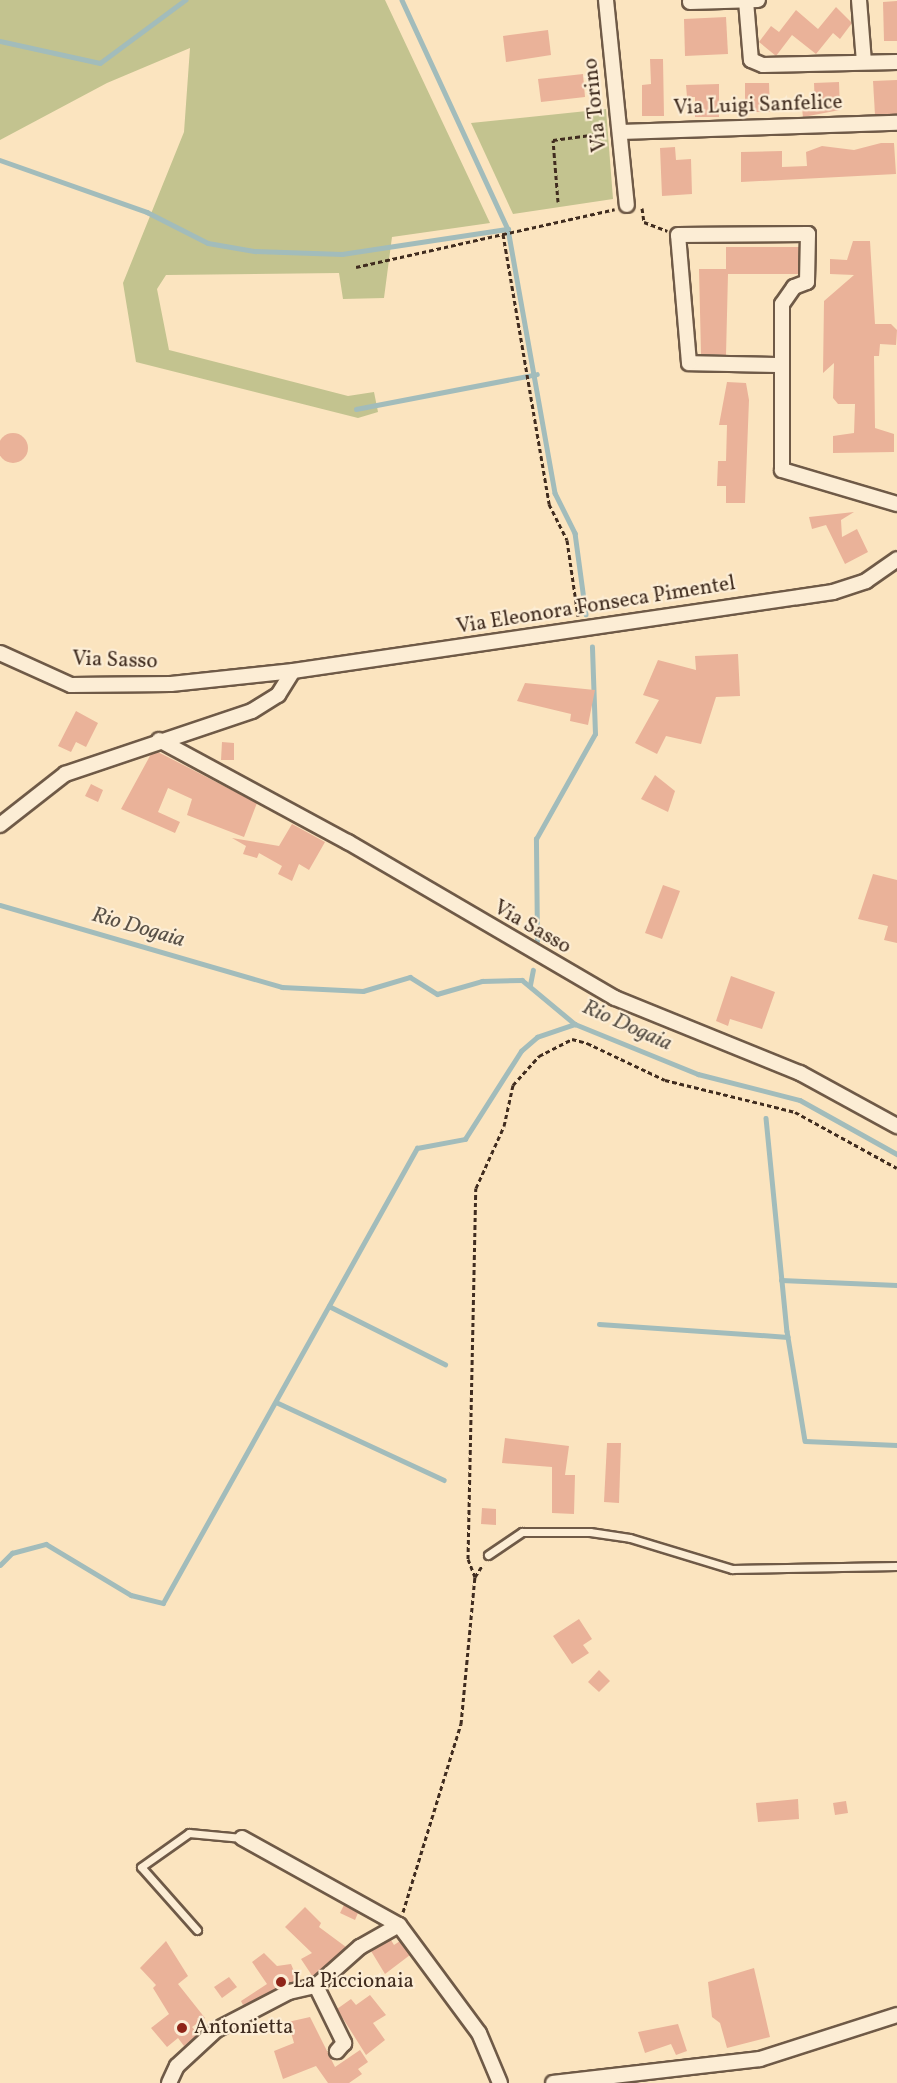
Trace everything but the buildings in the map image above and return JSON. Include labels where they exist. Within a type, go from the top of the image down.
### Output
[{"type":"street","name":"Via Torino","points":[[606,0],[627,206]]},
{"type":"street","points":[[690,2],[758,0]]},
{"type":"street","points":[[859,0],[864,62]]},
{"type":"street","points":[[746,1],[751,60],[764,65],[897,62]]},
{"type":"street","name":"Via Luigi Sanfelice","points":[[620,132],[897,123]]},
{"type":"street","points":[[781,365],[689,363],[678,235],[807,234],[807,282],[794,287],[782,304],[782,470],[897,504]]},
{"type":"street","name":"Via Eleonora Fonseca Pimentel","points":[[293,671],[833,592],[866,581],[897,559]]},
{"type":"street","name":"Via Sasso","points":[[0,653],[71,685],[171,684],[293,671]]},
{"type":"street","points":[[0,825],[65,774],[159,740],[252,711],[278,695],[293,671]]},
{"type":"street","name":"Via Sasso","points":[[159,740],[615,998],[800,1073],[897,1126]]},
{"type":"street","points":[[242,1838],[399,1925],[479,2033],[500,2083]]},
{"type":"street","points":[[169,2083],[177,2066],[216,2030],[289,1992],[316,1986],[360,1947],[399,1925]]},
{"type":"street","points":[[316,1986],[344,2043],[337,2051]]},
{"type":"street","points":[[553,2083],[760,2059],[897,2014]]},
{"type":"lane","points":[[488,1555],[522,1532],[590,1532],[630,1538],[732,1569],[897,1566]]},
{"type":"lane","points":[[197,1930],[141,1867],[189,1833],[242,1838]]},
{"type":"path","points":[[558,202],[553,140],[620,132]]},
{"type":"path","points":[[357,267],[641,204],[644,222],[678,235]]},
{"type":"path","points":[[503,234],[549,504],[567,540],[580,629]]},
{"type":"path","points":[[475,1577],[468,1559],[476,1188],[504,1126],[513,1085],[539,1056],[572,1039],[586,1043],[665,1080],[795,1112],[897,1168]]},
{"type":"path","points":[[399,1925],[461,1724],[475,1577],[488,1555]]},
{"type":"green space","points":[[0,0],[385,0],[490,223],[392,237],[384,298],[343,299],[339,273],[166,275],[157,289],[169,350],[348,396],[374,392],[378,412],[358,418],[136,362],[123,283],[184,132],[190,48],[107,83],[0,140]]},
{"type":"green space","points":[[606,109],[613,199],[513,214],[471,123]]},
{"type":"waterway","points":[[0,41],[100,63],[185,0]]},
{"type":"waterway","points":[[402,0],[508,229],[555,493],[575,533],[586,614]]},
{"type":"waterway","points":[[0,160],[147,212],[208,243],[255,251],[342,254],[508,229]]},
{"type":"waterway","points":[[356,409],[537,374]]},
{"type":"waterway","points":[[537,941],[536,839],[595,734],[592,647]]},
{"type":"waterway","name":"Rio Dogaia","points":[[0,905],[282,987],[363,991],[410,977],[437,994],[482,981],[522,980],[575,1024],[698,1074],[800,1100],[897,1154]]},
{"type":"waterway","points":[[530,985],[533,970]]},
{"type":"waterway","points":[[0,1565],[12,1553],[46,1544],[131,1595],[163,1603],[417,1148],[465,1139],[521,1051],[537,1037],[575,1024]]},
{"type":"waterway","points":[[766,1118],[787,1331],[805,1441],[897,1445]]},
{"type":"waterway","points":[[781,1280],[897,1285]]},
{"type":"waterway","points":[[329,1306],[445,1364]]},
{"type":"waterway","points":[[599,1324],[788,1337]]},
{"type":"waterway","points":[[276,1402],[444,1480]]},
{"type":"place","name":"La Piccionaia","points":[[281,1982]]},
{"type":"place","name":"Antonietta","points":[[182,2028]]}]
